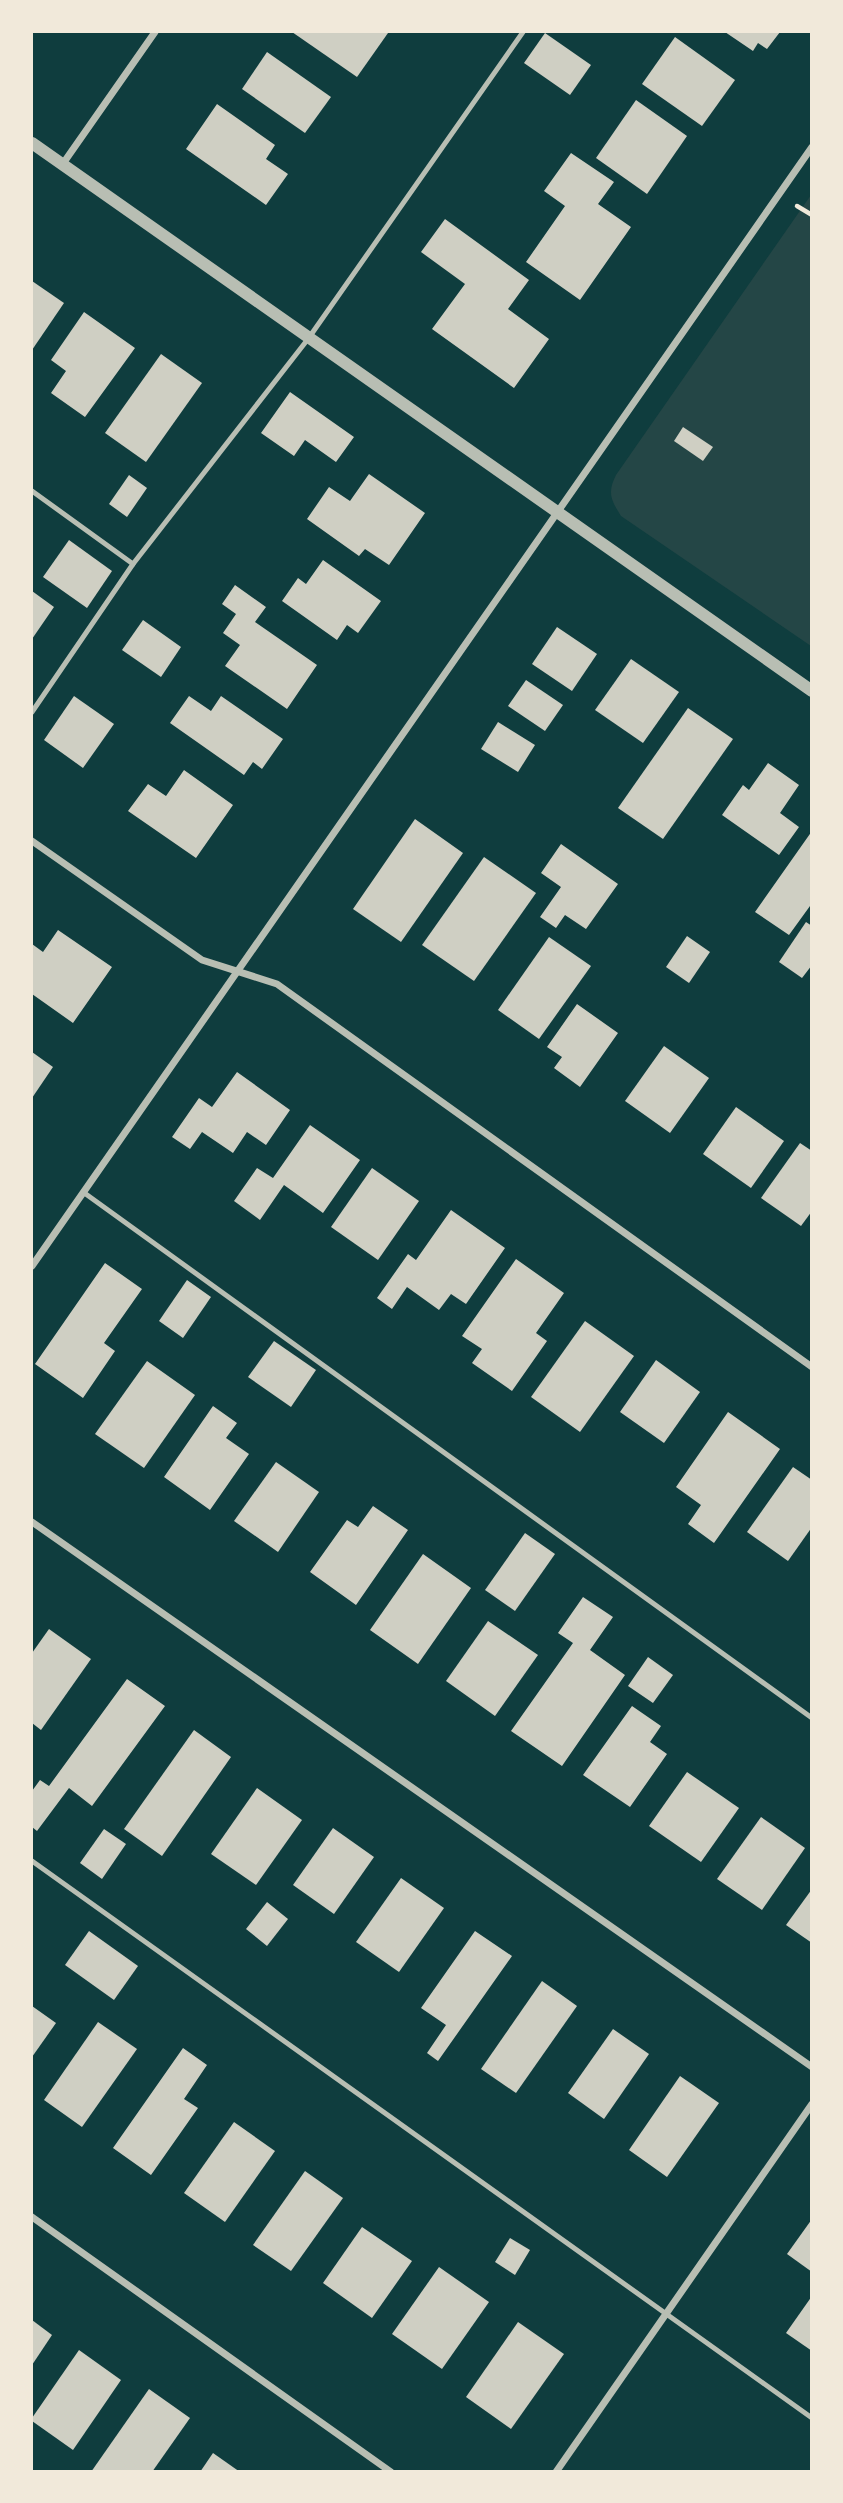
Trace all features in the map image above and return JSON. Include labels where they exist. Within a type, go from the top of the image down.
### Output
[{"type":"street","points":[[62,165],[155,32]]},
{"type":"street","points":[[32,143],[811,691]]},
{"type":"street","points":[[32,1266],[811,147]]},
{"type":"street","points":[[32,841],[202,960],[276,984],[811,1367]]},
{"type":"street","points":[[32,1522],[811,2067]]},
{"type":"street","points":[[556,2472],[811,2104]]},
{"type":"street","points":[[32,2217],[391,2472]]},
{"type":"lane","points":[[32,712],[133,564],[308,338],[523,32]]},
{"type":"lane","points":[[32,491],[133,564]]},
{"type":"lane","points":[[83,1192],[811,1718]]},
{"type":"lane","points":[[32,1861],[811,2418]]},
{"type":"shaded area","points":[[811,195],[811,646],[621,516],[611,492],[616,475]]},
{"type":"building","points":[[292,32],[387,32],[388,33],[357,77]]},
{"type":"building","points":[[725,32],[780,32],[767,49],[758,43],[753,51]]},
{"type":"building","points":[[545,33],[591,65],[570,95],[524,63]]},
{"type":"building","points":[[675,37],[735,80],[702,126],[642,84]]},
{"type":"building","points":[[267,52],[331,97],[305,133],[242,89]]},
{"type":"building","points":[[636,100],[687,136],[647,194],[596,158]]},
{"type":"building","points":[[217,104],[275,145],[266,159],[288,174],[266,205],[186,149]]},
{"type":"building","points":[[571,153],[614,182],[598,204],[631,227],[580,300],[526,262],[565,206],[544,191]]},
{"type":"building","points":[[445,219],[529,280],[508,309],[549,339],[514,388],[432,329],[465,284],[421,252]]},
{"type":"building","points":[[32,281],[64,303],[32,350]]},
{"type":"building","points":[[84,312],[135,348],[85,417],[51,393],[66,371],[51,360]]},
{"type":"building","points":[[161,354],[202,383],[146,462],[105,433]]},
{"type":"building","points":[[290,392],[354,437],[336,462],[305,440],[294,456],[261,433]]},
{"type":"building","points":[[683,427],[713,447],[703,461],[674,441]]},
{"type":"building","points":[[369,474],[425,513],[389,565],[365,549],[359,556],[307,519],[329,487],[350,501]]},
{"type":"building","points":[[129,475],[147,488],[127,517],[109,504]]},
{"type":"building","points":[[69,540],[112,571],[87,608],[43,577]]},
{"type":"building","points":[[323,560],[381,601],[358,633],[347,625],[337,640],[282,601],[298,578],[306,584]]},
{"type":"building","points":[[235,585],[266,607],[255,622],[317,665],[287,709],[225,666],[240,645],[223,633],[236,614],[222,604]]},
{"type":"building","points":[[32,591],[54,607],[32,639]]},
{"type":"building","points":[[143,620],[181,647],[161,677],[122,650]]},
{"type":"building","points":[[557,627],[597,654],[572,691],[532,664]]},
{"type":"building","points":[[631,659],[679,692],[643,743],[595,710]]},
{"type":"building","points":[[526,680],[563,705],[545,731],[508,706]]},
{"type":"building","points":[[74,696],[114,724],[83,768],[44,740]]},
{"type":"building","points":[[189,696],[211,711],[221,696],[283,739],[262,769],[253,762],[244,775],[170,723]]},
{"type":"building","points":[[688,708],[733,739],[663,839],[618,808]]},
{"type":"building","points":[[498,722],[535,745],[518,772],[481,749]]},
{"type":"building","points":[[768,763],[799,785],[780,813],[799,827],[779,855],[722,815],[743,785],[749,790]]},
{"type":"building","points":[[184,770],[233,805],[196,858],[128,811],[148,784],[166,796]]},
{"type":"building","points":[[415,819],[463,853],[401,942],[353,909]]},
{"type":"building","points":[[812,831],[812,907],[810,906],[789,935],[755,912]]},
{"type":"building","points":[[561,844],[618,884],[586,929],[565,915],[556,928],[540,917],[561,887],[541,873]]},
{"type":"building","points":[[484,857],[536,893],[474,981],[422,945]]},
{"type":"building","points":[[806,922],[812,926],[812,965],[802,978],[779,962]]},
{"type":"building","points":[[58,930],[112,967],[73,1023],[32,994],[32,944],[43,952]]},
{"type":"building","points":[[687,936],[710,952],[689,983],[666,967]]},
{"type":"building","points":[[549,937],[591,966],[539,1039],[498,1010]]},
{"type":"building","points":[[577,1004],[618,1033],[580,1087],[554,1068],[562,1057],[547,1047]]},
{"type":"building","points":[[664,1046],[709,1078],[670,1133],[625,1101]]},
{"type":"building","points":[[32,1052],[53,1067],[32,1098]]},
{"type":"building","points":[[237,1072],[290,1110],[266,1145],[247,1132],[233,1153],[202,1132],[190,1149],[172,1137],[199,1098],[212,1107]]},
{"type":"building","points":[[736,1107],[784,1141],[751,1188],[703,1154]]},
{"type":"building","points":[[310,1125],[360,1160],[323,1213],[284,1185],[260,1220],[234,1201],[257,1168],[273,1178]]},
{"type":"building","points":[[800,1143],[812,1151],[812,1211],[801,1226],[761,1198]]},
{"type":"building","points":[[372,1168],[419,1201],[378,1260],[331,1227]]},
{"type":"building","points":[[451,1210],[505,1248],[466,1304],[451,1294],[439,1310],[407,1287],[392,1309],[377,1298],[408,1254],[416,1260]]},
{"type":"building","points":[[516,1259],[564,1293],[536,1333],[547,1341],[512,1391],[472,1363],[482,1349],[462,1336]]},
{"type":"building","points":[[105,1263],[142,1289],[104,1343],[115,1351],[83,1398],[35,1364]]},
{"type":"building","points":[[187,1280],[211,1297],[183,1338],[159,1321]]},
{"type":"building","points":[[585,1321],[634,1356],[580,1432],[531,1397]]},
{"type":"building","points":[[274,1341],[316,1370],[291,1407],[248,1377]]},
{"type":"building","points":[[656,1360],[700,1392],[664,1443],[620,1412]]},
{"type":"building","points":[[147,1361],[195,1395],[144,1468],[95,1434]]},
{"type":"building","points":[[213,1406],[237,1423],[226,1438],[249,1454],[210,1510],[164,1477]]},
{"type":"building","points":[[728,1412],[780,1449],[714,1543],[688,1524],[701,1505],[676,1487]]},
{"type":"building","points":[[276,1462],[319,1492],[278,1552],[234,1521]]},
{"type":"building","points":[[793,1467],[812,1480],[812,1527],[788,1561],[747,1532]]},
{"type":"building","points":[[373,1506],[408,1530],[356,1605],[310,1572],[347,1520],[358,1527]]},
{"type":"building","points":[[525,1533],[555,1554],[515,1611],[485,1590]]},
{"type":"building","points":[[423,1554],[471,1588],[418,1664],[370,1630]]},
{"type":"building","points":[[583,1597],[613,1617],[590,1650],[625,1675],[562,1766],[511,1731],[573,1643],[558,1633]]},
{"type":"building","points":[[488,1621],[538,1655],[495,1716],[446,1681]]},
{"type":"building","points":[[49,1629],[91,1659],[41,1730],[32,1723],[32,1653]]},
{"type":"building","points":[[648,1657],[673,1675],[653,1703],[628,1686]]},
{"type":"building","points":[[127,1679],[165,1706],[92,1806],[69,1788],[37,1831],[32,1827],[32,1791],[40,1780],[49,1786]]},
{"type":"building","points":[[632,1706],[661,1726],[650,1742],[667,1754],[630,1807],[583,1775]]},
{"type":"building","points":[[194,1730],[231,1757],[162,1856],[124,1829]]},
{"type":"building","points":[[687,1772],[739,1808],[701,1862],[649,1826]]},
{"type":"building","points":[[257,1788],[302,1820],[256,1885],[211,1854]]},
{"type":"building","points":[[761,1817],[805,1848],[762,1910],[717,1879]]},
{"type":"building","points":[[333,1828],[374,1857],[334,1914],[293,1885]]},
{"type":"building","points":[[104,1829],[126,1844],[102,1879],[80,1863]]},
{"type":"building","points":[[401,1878],[444,1908],[399,1972],[356,1942]]},
{"type":"building","points":[[812,1889],[812,1943],[786,1925]]},
{"type":"building","points":[[267,1902],[288,1919],[267,1946],[246,1929]]},
{"type":"building","points":[[89,1931],[138,1966],[114,2000],[65,1965]]},
{"type":"building","points":[[475,1931],[512,1956],[438,2061],[427,2053],[446,2025],[421,2008]]},
{"type":"building","points":[[542,1981],[577,2006],[516,2093],[481,2069]]},
{"type":"building","points":[[32,2006],[56,2023],[32,2057]]},
{"type":"building","points":[[98,2022],[137,2049],[82,2127],[44,2100]]},
{"type":"building","points":[[613,2029],[649,2054],[604,2119],[568,2093]]},
{"type":"building","points":[[183,2048],[207,2065],[184,2099],[198,2108],[151,2175],[113,2148]]},
{"type":"building","points":[[680,2076],[719,2103],[667,2177],[629,2150]]},
{"type":"building","points":[[234,2122],[275,2151],[225,2222],[184,2193]]},
{"type":"building","points":[[305,2171],[343,2198],[291,2271],[253,2245]]},
{"type":"building","points":[[812,2219],[812,2272],[787,2254]]},
{"type":"building","points":[[362,2227],[412,2261],[372,2318],[323,2283]]},
{"type":"building","points":[[510,2238],[530,2250],[515,2275],[495,2262]]},
{"type":"building","points":[[439,2267],[489,2302],[442,2369],[392,2334]]},
{"type":"building","points":[[812,2296],[812,2351],[786,2333]]},
{"type":"building","points":[[32,2320],[52,2335],[32,2365]]},
{"type":"building","points":[[518,2322],[564,2354],[511,2429],[466,2397]]},
{"type":"building","points":[[79,2350],[121,2380],[73,2450],[32,2421],[32,2418]]},
{"type":"building","points":[[149,2389],[190,2418],[152,2472],[91,2472]]},
{"type":"building","points":[[213,2453],[240,2472],[200,2472]]}]
